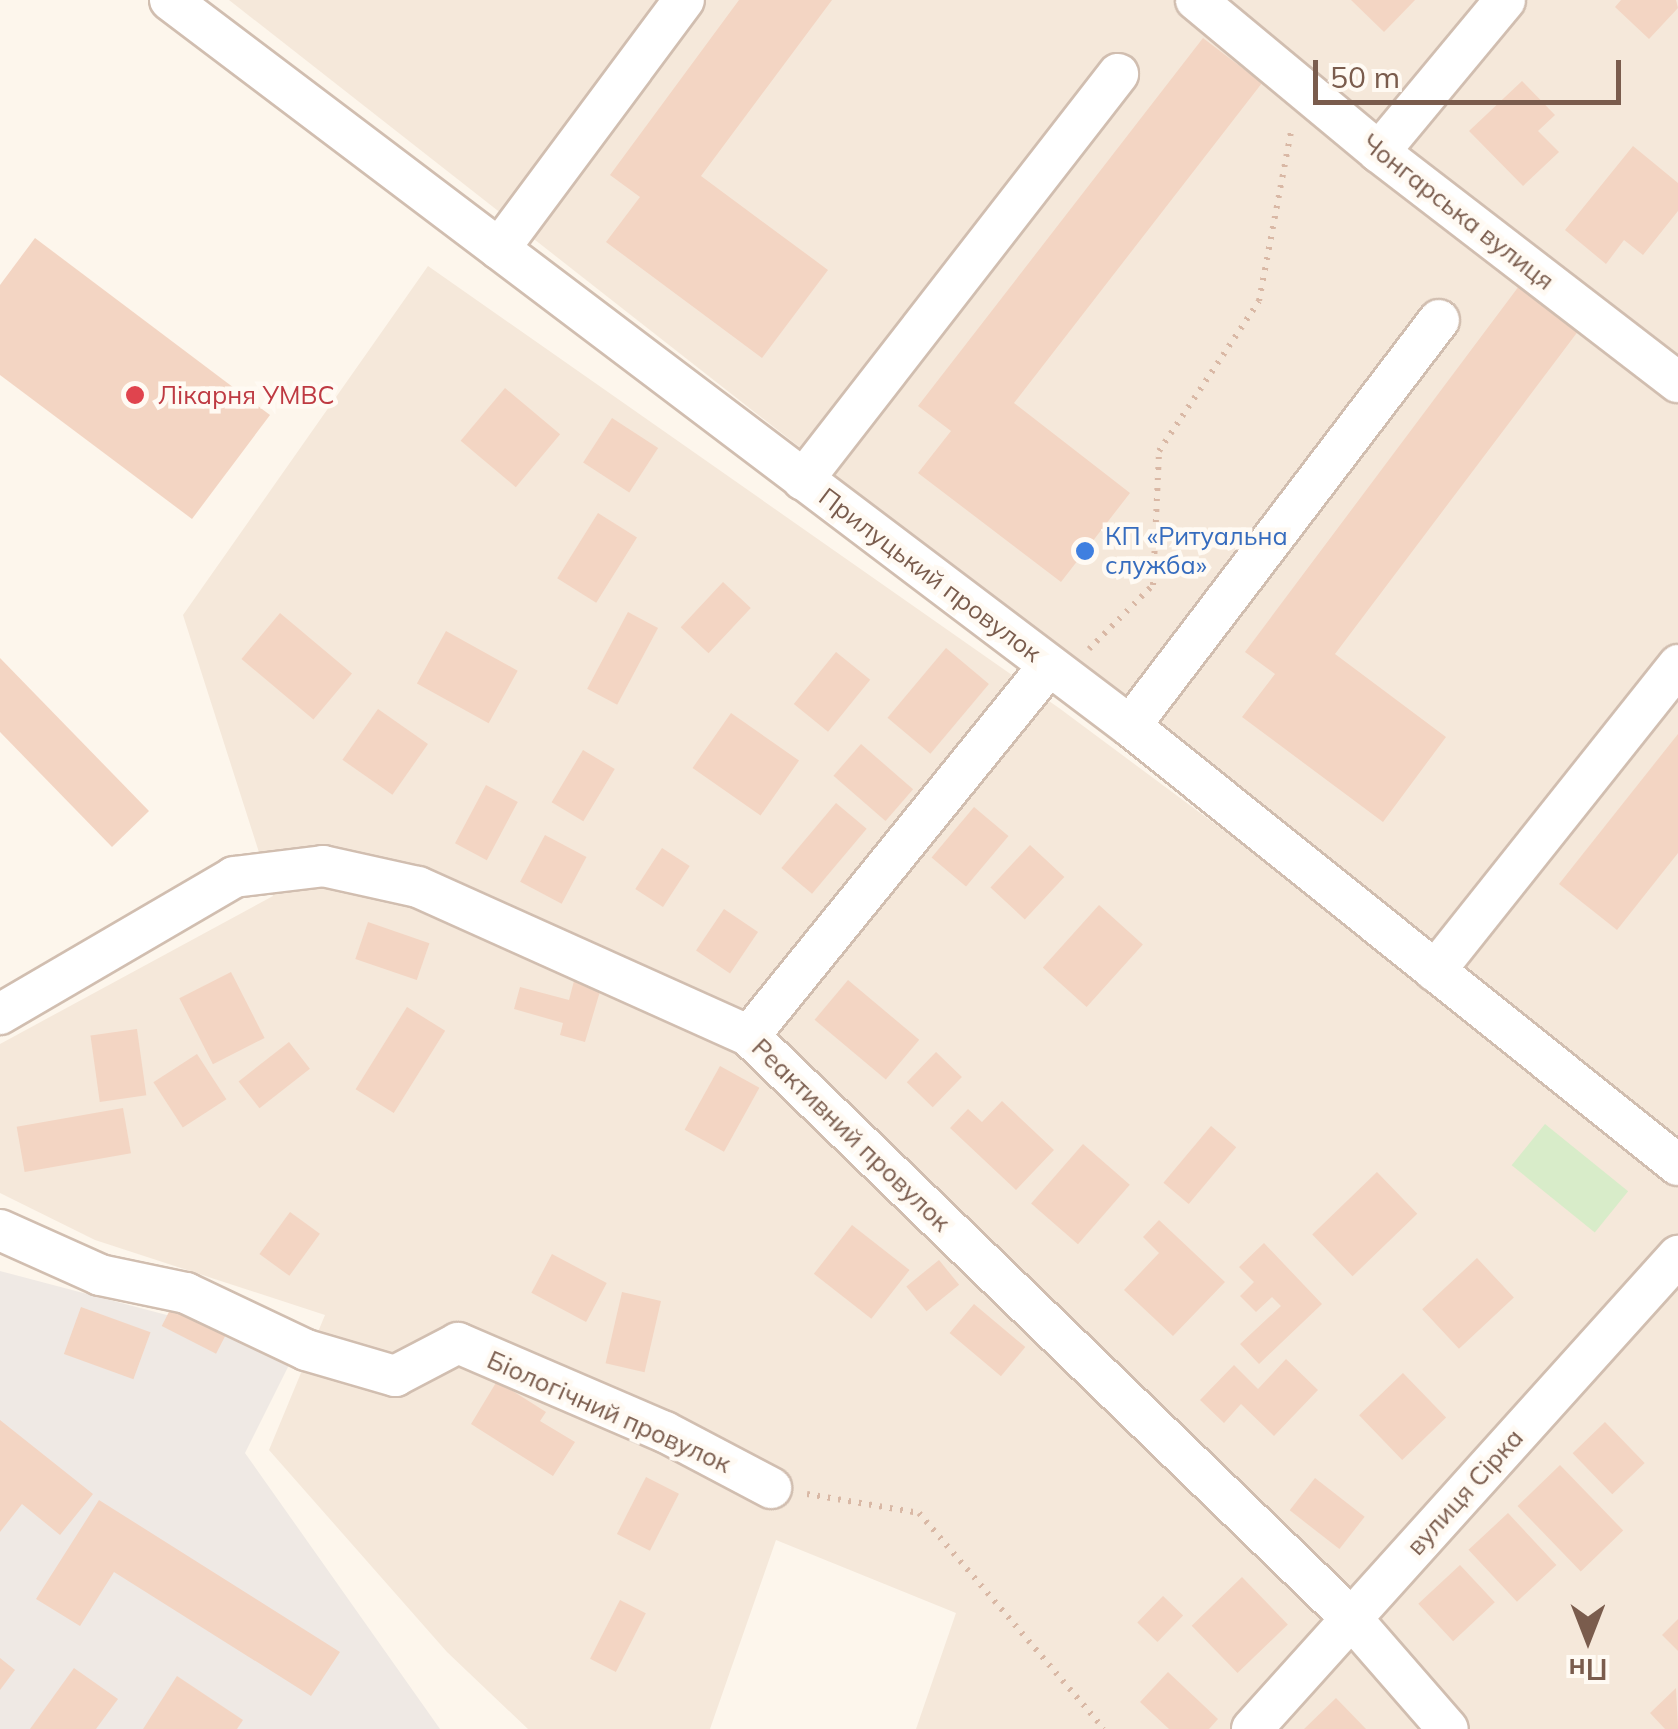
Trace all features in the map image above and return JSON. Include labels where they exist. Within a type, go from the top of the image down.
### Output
[{"type":"street","name":"Прилуцький провулок","points":[[170,0],[1130,726],[1678,1166]]},
{"type":"street","points":[[499,249],[684,0]]},
{"type":"street","name":"Чонгарська вулиця","points":[[1196,0],[1379,152],[1678,382]]},
{"type":"street","points":[[1379,152],[1504,0]]},
{"type":"street","points":[[804,480],[1118,74]]},
{"type":"street","points":[[1130,726],[1439,320]]},
{"type":"street","points":[[1435,971],[1678,665]]},
{"type":"street","points":[[749,1036],[1055,670]]},
{"type":"street","name":"Реактивний провулок","points":[[0,1014],[234,876],[323,866],[418,887],[749,1036],[1351,1618],[1448,1729]]},
{"type":"street","name":"Біологічний провулок","points":[[0,1230],[100,1275],[186,1292],[306,1350],[395,1376],[458,1343],[665,1432],[771,1488]]},
{"type":"street","name":"вулиця Сірка","points":[[1252,1729],[1678,1256]]},
{"type":"path","points":[[1055,670],[1153,585],[1159,451],[1258,301],[1300,86]]},
{"type":"path","points":[[771,1488],[919,1513],[1104,1729]]},
{"type":"shaded area","points":[[229,0],[1678,0],[1678,1136]]},
{"type":"shaded area","points":[[428,266],[1059,708],[1678,1168],[1678,1729],[916,1729],[956,1613],[776,1540],[710,1729],[528,1729],[447,1652],[269,1450],[325,1315],[95,1240],[0,1193],[0,1044],[273,896],[183,615]]},
{"type":"shaded area","points":[[0,1271],[197,1323],[289,1365],[245,1453],[440,1729],[0,1729]]},
{"type":"green space","points":[[1545,1124],[1628,1191],[1595,1233],[1512,1165]]},
{"type":"building","points":[[739,0],[832,0],[701,176],[828,270],[762,358],[606,242],[640,197],[610,175]]},
{"type":"building","points":[[1351,0],[1415,0],[1384,32]]},
{"type":"building","points":[[1621,0],[1676,0],[1678,8],[1649,39],[1615,7]]},
{"type":"building","points":[[1203,38],[1262,83],[1014,403],[1130,493],[1061,582],[918,473],[951,431],[918,406]]},
{"type":"building","points":[[1522,81],[1555,115],[1538,131],[1559,152],[1523,186],[1469,131]]},
{"type":"building","points":[[1633,146],[1678,183],[1678,211],[1643,255],[1624,240],[1606,264],[1565,230]]},
{"type":"building","name":"Лікарня УМВС","points":[[35,238],[270,415],[192,519],[0,375],[0,285]]},
{"type":"building","points":[[1519,286],[1579,330],[1335,654],[1446,737],[1383,822],[1242,717],[1275,674],[1245,652]]},
{"type":"building","points":[[505,388],[560,434],[516,487],[461,441]]},
{"type":"building","points":[[612,418],[658,448],[629,492],[583,462]]},
{"type":"building","points":[[598,513],[637,537],[596,603],[557,578]]},
{"type":"building","points":[[723,582],[751,608],[709,653],[681,627]]},
{"type":"building","points":[[628,612],[658,628],[617,705],[587,689]]},
{"type":"building","points":[[280,613],[352,673],[313,719],[241,659]]},
{"type":"building","points":[[446,631],[518,671],[489,723],[417,683]]},
{"type":"building","points":[[946,648],[989,684],[930,754],[888,718]]},
{"type":"building","points":[[836,652],[870,680],[828,732],[794,704]]},
{"type":"building","points":[[0,658],[149,811],[112,847],[0,732]]},
{"type":"building","points":[[378,709],[428,744],[392,795],[342,760]]},
{"type":"building","points":[[731,713],[799,761],[761,815],[693,768]]},
{"type":"building","points":[[1678,734],[1678,853],[1617,930],[1559,884]]},
{"type":"building","points":[[861,744],[913,789],[886,821],[833,776]]},
{"type":"building","points":[[583,750],[615,769],[583,821],[552,802]]},
{"type":"building","points":[[486,785],[518,802],[487,860],[455,843]]},
{"type":"building","points":[[836,803],[867,829],[812,894],[781,868]]},
{"type":"building","points":[[974,807],[1008,836],[966,886],[932,858]]},
{"type":"building","points":[[545,835],[586,857],[562,904],[520,882]]},
{"type":"building","points":[[1030,845],[1064,877],[1025,919],[990,887]]},
{"type":"building","points":[[662,848],[690,866],[663,907],[635,889]]},
{"type":"building","points":[[1099,905],[1143,944],[1087,1007],[1043,967]]},
{"type":"building","points":[[724,909],[758,932],[730,973],[696,950]]},
{"type":"building","points":[[368,922],[429,943],[417,980],[355,959]]},
{"type":"building","points":[[231,972],[265,1038],[213,1064],[179,998]]},
{"type":"building","points":[[848,980],[919,1040],[886,1080],[815,1020]]},
{"type":"building","points":[[574,981],[601,988],[585,1042],[560,1035],[563,1023],[514,1009],[520,987],[569,1000]]},
{"type":"building","points":[[407,1007],[445,1031],[394,1113],[356,1089]]},
{"type":"building","points":[[137,1029],[146,1095],[100,1102],[90,1036]]},
{"type":"building","points":[[289,1042],[310,1069],[259,1108],[239,1081]]},
{"type":"building","points":[[936,1052],[962,1077],[933,1107],[907,1082]]},
{"type":"building","points":[[197,1054],[226,1099],[183,1128],[153,1082]]},
{"type":"building","points":[[720,1066],[759,1088],[724,1152],[685,1130]]},
{"type":"building","points":[[1002,1101],[1054,1150],[1016,1190],[950,1128],[968,1109],[982,1122]]},
{"type":"building","points":[[123,1108],[131,1153],[25,1172],[17,1127]]},
{"type":"building","points":[[1211,1126],[1236,1147],[1189,1204],[1163,1183]]},
{"type":"building","points":[[1083,1144],[1130,1185],[1078,1244],[1031,1204]]},
{"type":"building","points":[[1377,1172],[1417,1214],[1353,1276],[1312,1235]]},
{"type":"building","points":[[290,1212],[320,1234],[289,1276],[259,1254]]},
{"type":"building","points":[[1159,1220],[1225,1282],[1173,1336],[1124,1290],[1159,1253],[1143,1237]]},
{"type":"building","points":[[852,1225],[910,1270],[871,1319],[814,1274]]},
{"type":"building","points":[[1264,1243],[1322,1304],[1259,1364],[1240,1344],[1281,1306],[1272,1297],[1256,1312],[1240,1296],[1254,1282],[1239,1267]]},
{"type":"building","points":[[552,1254],[607,1283],[586,1322],[531,1293]]},
{"type":"building","points":[[1477,1258],[1514,1297],[1459,1349],[1422,1309]]},
{"type":"building","points":[[939,1260],[959,1285],[926,1311],[906,1286]]},
{"type":"building","points":[[622,1292],[661,1301],[645,1372],[606,1363]]},
{"type":"building","points":[[174,1302],[228,1330],[216,1354],[162,1326]]},
{"type":"building","points":[[974,1304],[1025,1347],[1001,1376],[950,1333]]},
{"type":"building","points":[[81,1307],[151,1332],[133,1379],[64,1354]]},
{"type":"building","points":[[1286,1359],[1318,1390],[1274,1436],[1241,1404],[1224,1423],[1200,1400],[1234,1365],[1258,1389]]},
{"type":"building","points":[[1403,1373],[1446,1418],[1402,1460],[1359,1415]]},
{"type":"building","points":[[497,1381],[546,1412],[540,1421],[575,1442],[553,1476],[471,1424]]},
{"type":"building","points":[[0,1420],[93,1494],[60,1535],[22,1504],[0,1532]]},
{"type":"building","points":[[1605,1422],[1645,1463],[1612,1494],[1573,1453]]},
{"type":"building","points":[[1560,1465],[1623,1530],[1581,1571],[1518,1506]]},
{"type":"building","points":[[646,1477],[679,1494],[650,1551],[617,1534]]},
{"type":"building","points":[[1315,1478],[1365,1517],[1339,1549],[1290,1510]]},
{"type":"building","points":[[99,1500],[340,1652],[311,1696],[114,1572],[80,1626],[36,1599]]},
{"type":"building","points":[[1508,1513],[1556,1565],[1517,1602],[1469,1550]]},
{"type":"building","points":[[1460,1565],[1495,1602],[1453,1641],[1418,1604]]},
{"type":"building","points":[[1242,1577],[1288,1624],[1237,1673],[1192,1626]]},
{"type":"building","points":[[1163,1596],[1183,1615],[1157,1642],[1137,1623]]},
{"type":"building","points":[[620,1600],[646,1613],[616,1672],[590,1659]]},
{"type":"building","points":[[1678,1619],[1678,1651],[1662,1635]]},
{"type":"building","points":[[0,1658],[15,1670],[0,1690]]},
{"type":"building","points":[[74,1668],[118,1699],[96,1729],[30,1729]]},
{"type":"building","points":[[1168,1672],[1218,1719],[1209,1729],[1169,1729],[1140,1702]]},
{"type":"building","points":[[177,1676],[243,1720],[237,1729],[143,1729]]},
{"type":"building","points":[[1676,1688],[1678,1729],[1665,1729],[1650,1713]]},
{"type":"building","points":[[1336,1698],[1366,1729],[1304,1729]]},
{"type":"place","name":"Лікарня УМВС","points":[[135,395]]},
{"type":"place","name":"КП «Ритуальна служба»","points":[[1085,551]]}]
